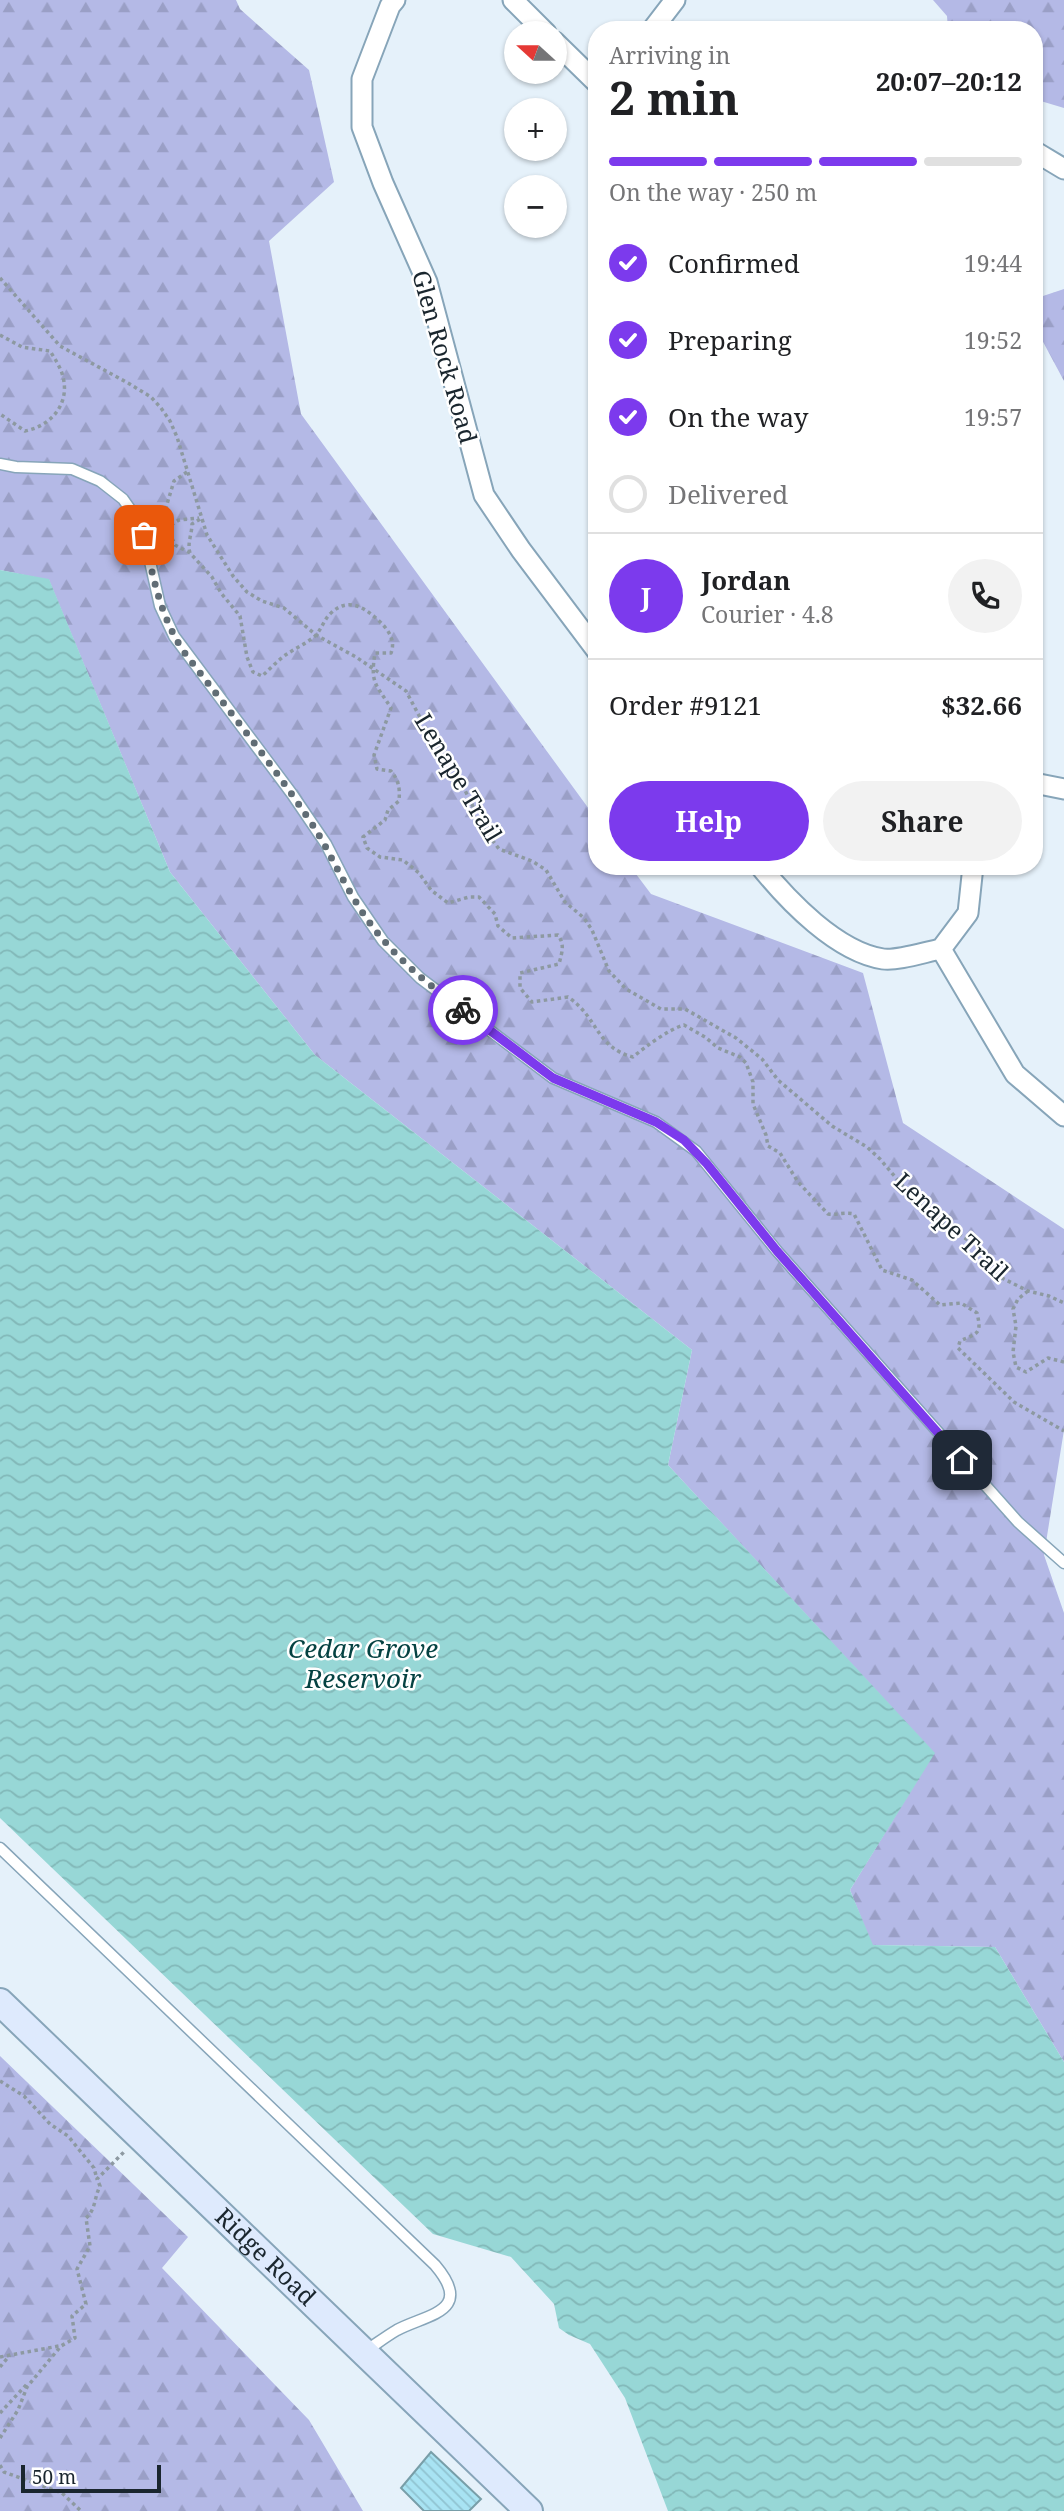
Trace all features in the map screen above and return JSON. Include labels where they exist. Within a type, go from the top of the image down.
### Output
[{"type":"main road","name":"Ridge Road","points":[[0,2002],[529,2511]]},
{"type":"street","name":"Glen Rock Road","points":[[395,0],[390,6],[362,79],[362,127],[383,183],[427,282],[484,495],[521,550],[588,639]]},
{"type":"street","points":[[513,0],[535,21]]},
{"type":"street","points":[[659,21],[676,0]]},
{"type":"street","points":[[567,53],[588,74]]},
{"type":"street","points":[[1043,156],[1064,169]]},
{"type":"street","points":[[1043,785],[1064,789]]},
{"type":"street","points":[[767,875],[780,891],[810,917],[857,952],[885,960],[941,950],[968,913],[972,875]]},
{"type":"street","points":[[941,950],[1015,1074],[1064,1115]]},
{"type":"lane","points":[[0,464],[72,469],[100,481],[123,499],[132,510],[144,535],[160,606],[174,636],[292,794],[326,844],[353,897],[383,941],[420,978],[553,1078],[656,1122],[696,1151],[777,1251],[1009,1512],[1064,1563]]},
{"type":"lane","points":[[0,1847],[447,2279],[448,2299],[441,2311],[398,2329],[364,2353]]},
{"type":"path","name":"Lenape Trail","points":[[0,278],[60,346],[151,397],[170,421],[212,544],[233,576],[247,592],[262,601],[284,608],[316,635],[356,657],[407,691],[432,740],[457,774],[484,829],[499,849],[532,861],[547,870],[565,902],[584,918],[592,930],[609,971],[626,989],[661,1009],[685,1009],[753,1050],[778,1080],[832,1126],[880,1158],[913,1198],[936,1219],[977,1246],[994,1274],[1028,1291],[1064,1303]]},
{"type":"path","points":[[0,335],[22,347],[50,351],[60,346]]},
{"type":"path","points":[[0,414],[25,431],[39,429],[50,421],[65,393],[63,375],[50,351]]},
{"type":"path","points":[[187,472],[173,481],[163,514],[171,525],[171,536],[175,545],[190,553],[212,577],[240,616],[247,657],[253,672],[262,676],[283,657],[316,635],[331,613],[345,604],[360,605],[367,609],[391,636],[394,645],[391,653],[375,653],[372,670],[374,685],[391,708],[374,755],[377,769],[391,771],[399,784],[399,801],[388,810],[384,820],[363,837],[367,848],[380,857],[402,860],[419,873],[431,890],[448,903],[479,897],[495,915],[498,926],[512,938],[558,935],[563,950],[559,964],[520,973],[520,988],[532,1002],[568,997],[589,1014],[600,1037],[618,1053],[633,1057],[671,1029],[684,1025],[718,1048],[746,1062],[753,1082],[753,1104],[768,1146],[779,1153],[798,1182],[828,1214],[854,1214],[882,1270],[912,1280],[922,1292],[940,1305],[961,1303],[977,1313],[980,1328],[978,1333],[960,1341],[958,1348],[1014,1402],[1064,1431]]},
{"type":"path","points":[[171,525],[179,520],[202,518]]},
{"type":"path","points":[[190,553],[192,524],[202,518]]},
{"type":"path","points":[[1028,1291],[1018,1298],[1013,1309],[1016,1325],[1013,1352],[1016,1367],[1026,1371],[1048,1358],[1064,1362]]},
{"type":"path","points":[[0,2081],[24,2096],[50,2124],[68,2136],[94,2168],[100,2186],[93,2212],[86,2218],[90,2246],[77,2269],[86,2304],[72,2316],[75,2338],[61,2346],[0,2413]]},
{"type":"path","points":[[97,2179],[139,2137]]},
{"type":"path","points":[[0,2357],[61,2346]]},
{"type":"path","points":[[0,2438],[18,2410],[27,2387],[61,2346]]},
{"type":"path","points":[[0,2367],[11,2355]]},
{"type":"path","points":[[0,2465],[4,2472],[62,2493],[81,2511]]},
{"type":"green space","points":[[0,0],[236,0],[240,9],[309,70],[334,182],[269,241],[301,414],[588,808],[588,875],[637,875],[651,894],[863,973],[903,1123],[1064,1229],[1064,1430],[1044,1555],[1064,1613],[1064,2062],[995,1947],[872,1945],[850,1890],[934,1753],[668,1465],[692,1350],[315,1055],[170,872],[49,580],[0,570]]},
{"type":"green space","points":[[933,0],[1064,0],[1064,108],[1043,102],[1043,21],[947,21],[947,16]]},
{"type":"green space","points":[[1064,289],[1064,381],[1043,342],[1043,296]]},
{"type":"green space","points":[[0,2056],[188,2237],[162,2268],[309,2420],[363,2511],[0,2511]]},
{"type":"water","name":"Cedar Grove Reservoir","points":[[0,570],[49,579],[170,872],[315,1055],[692,1350],[668,1465],[935,1753],[850,1890],[873,1945],[995,1947],[1064,2062],[1064,2511],[668,2511],[625,2398],[590,2344],[559,2328],[554,2304],[511,2257],[433,2234],[0,1818]]},
{"type":"building","points":[[431,2452],[481,2499],[469,2511],[424,2511],[401,2488]]},
{"type":"way so far","points":[[144,535],[160,606],[184,652],[292,794],[326,844],[353,897],[383,941],[420,978],[463,1010]]},
{"type":"route","points":[[463,1010],[553,1078],[656,1122],[684,1140],[707,1164],[777,1251],[962,1460]]}]
